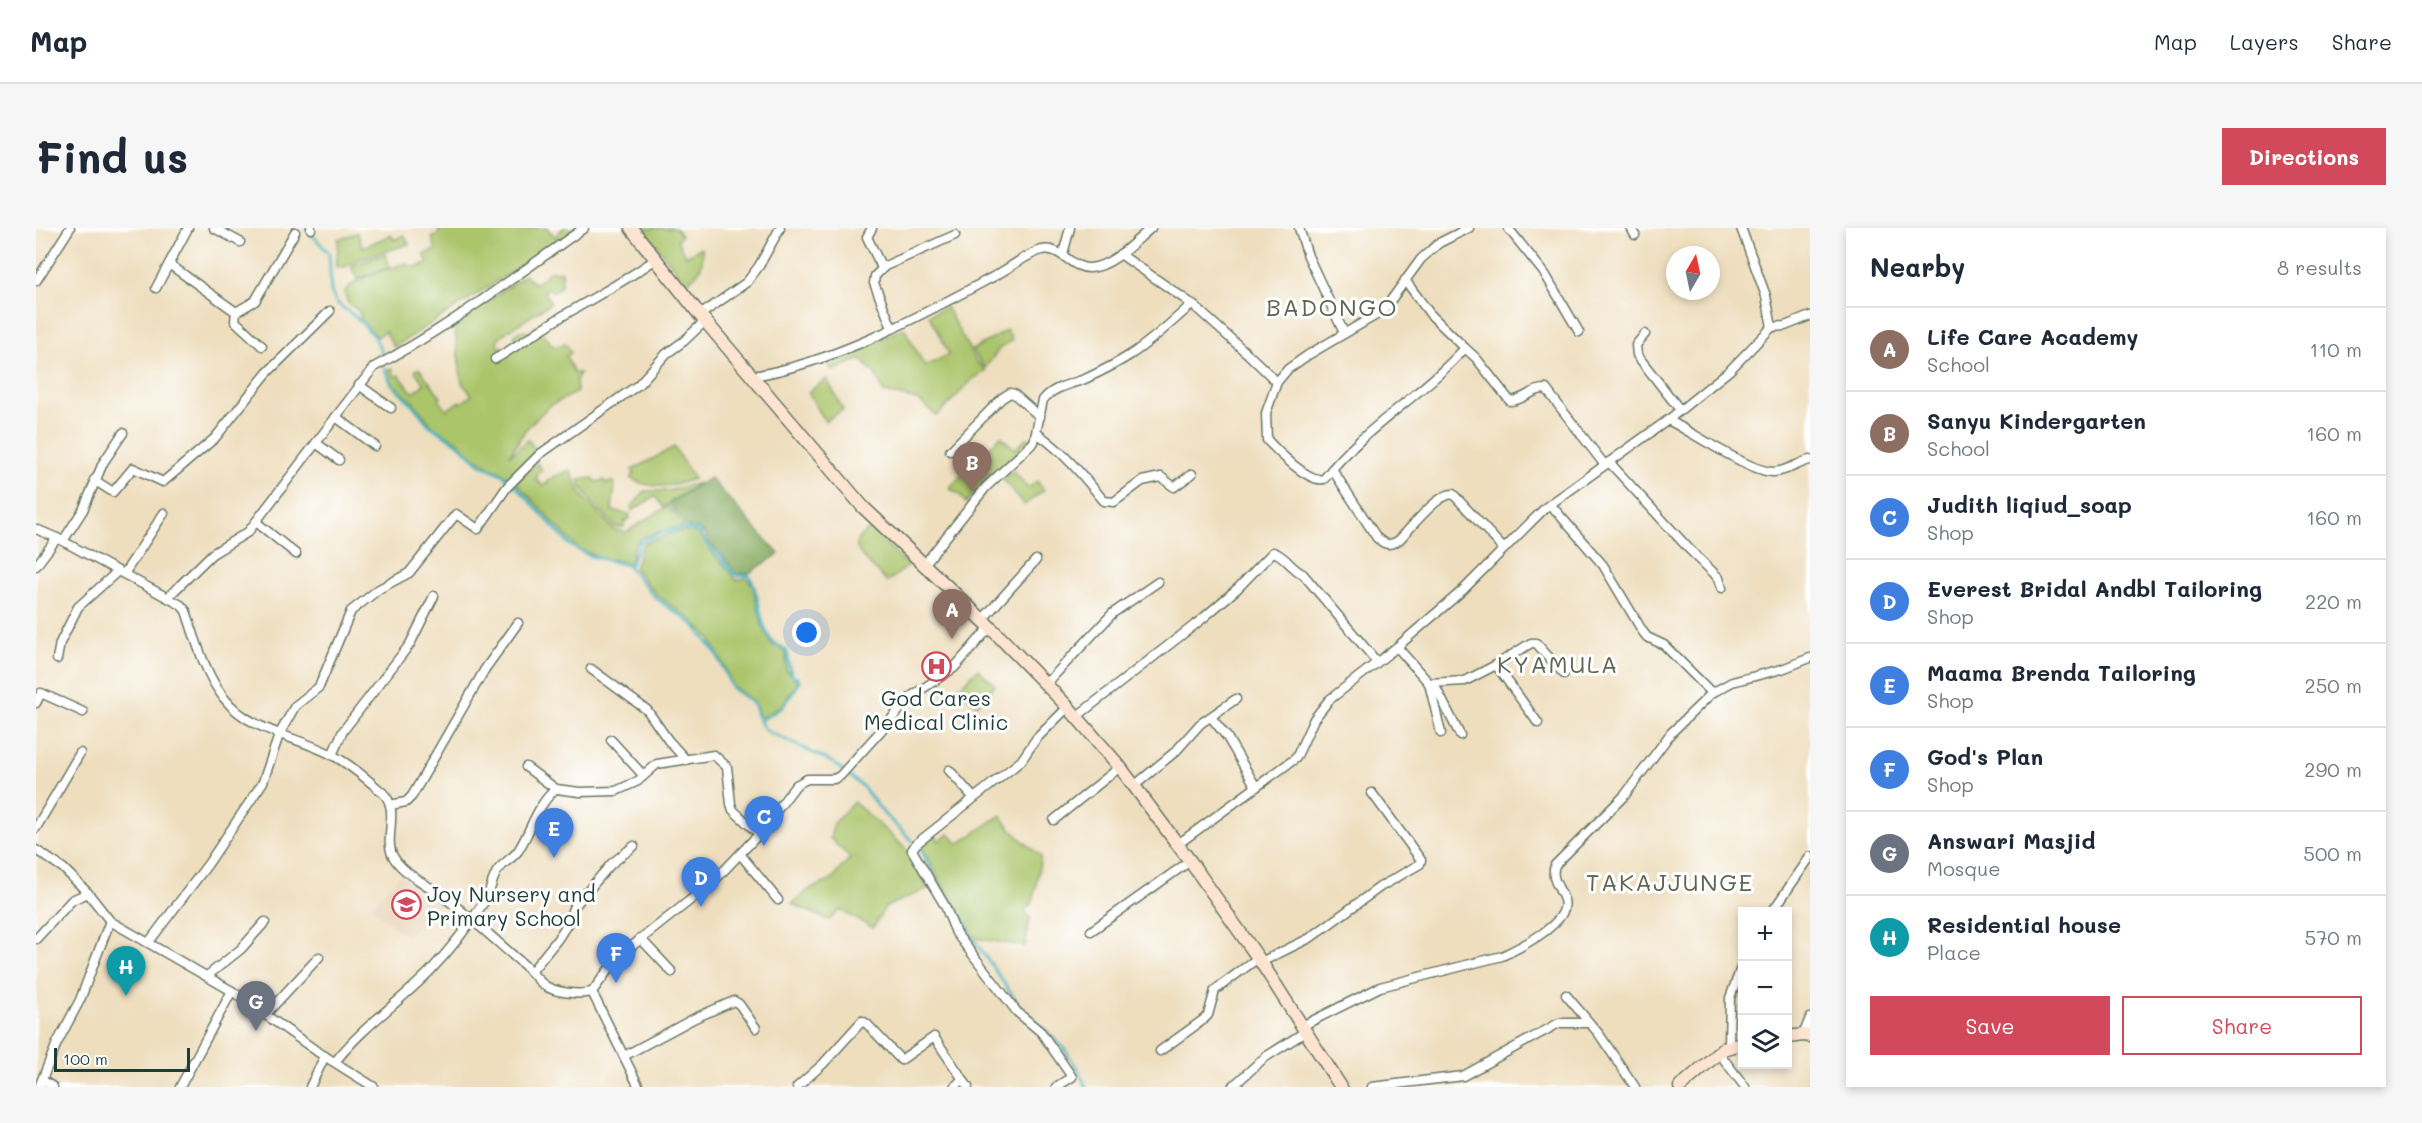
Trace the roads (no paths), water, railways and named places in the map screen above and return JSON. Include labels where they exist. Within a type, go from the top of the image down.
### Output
[{"type":"main road","points":[[631,228],[703,318],[863,507],[922,566],[986,623],[1046,684],[1120,767],[1191,861],[1260,960],[1341,1087]]},
{"type":"main road","points":[[1792,1037],[1807,1036]]},
{"type":"main road","points":[[1680,1087],[1724,1050],[1738,1046]]},
{"type":"street","points":[[36,281],[70,228]]},
{"type":"street","points":[[156,288],[188,228]]},
{"type":"street","points":[[214,228],[240,242]]},
{"type":"street","points":[[168,597],[204,561],[233,543],[256,522],[374,367],[447,324],[584,228]]},
{"type":"street","points":[[148,942],[208,864],[263,782],[279,735],[295,706],[319,687],[351,612],[379,589],[409,573],[456,514],[478,529],[507,487],[548,447],[638,385],[666,354],[684,341],[703,318],[747,282],[759,266],[780,228]]},
{"type":"street","points":[[872,228],[867,237],[882,268]]},
{"type":"street","points":[[1063,254],[1070,228]]},
{"type":"street","points":[[753,376],[804,364],[892,328],[1003,272],[1045,248],[1053,249],[1079,264],[1093,267],[1120,254],[1151,228]]},
{"type":"street","points":[[1299,228],[1308,256],[1344,333]]},
{"type":"street","points":[[1465,348],[1443,371],[1362,439],[1324,479],[1315,479],[1300,469],[1267,440],[1264,427],[1266,413],[1277,382],[1288,369],[1383,311],[1421,259],[1448,232],[1469,228]]},
{"type":"street","points":[[1508,228],[1545,274],[1579,332]]},
{"type":"street","points":[[1741,228],[1766,296],[1772,327]]},
{"type":"street","points":[[236,312],[255,301],[295,232]]},
{"type":"street","points":[[892,328],[874,283],[875,276],[882,268],[955,235]]},
{"type":"street","points":[[1120,254],[1192,304],[1277,382]]},
{"type":"street","points":[[495,359],[656,260]]},
{"type":"street","points":[[169,264],[236,312]]},
{"type":"street","points":[[1405,280],[1430,314],[1476,358],[1510,400],[1515,401],[1540,389],[1546,389],[1606,463],[1719,578],[1722,588]]},
{"type":"street","points":[[922,566],[986,487],[1032,445],[1038,434],[1044,400],[1050,393],[1086,378],[1130,355],[1150,341],[1192,304]]},
{"type":"street","points":[[94,480],[113,492],[133,468],[163,483],[215,438],[267,373],[330,310]]},
{"type":"street","points":[[236,312],[235,321],[262,346]]},
{"type":"street","points":[[1178,844],[1296,758],[1323,705],[1463,590],[1550,504],[1668,420],[1730,370],[1772,327],[1785,326],[1810,316]]},
{"type":"street","points":[[1645,334],[1636,345],[1637,355],[1680,410]]},
{"type":"street","points":[[359,386],[391,408]]},
{"type":"street","points":[[950,451],[1002,398],[1010,393],[1040,417]]},
{"type":"street","points":[[336,417],[375,446]]},
{"type":"street","points":[[1668,420],[1759,470],[1779,472],[1810,460]]},
{"type":"street","points":[[36,566],[83,510],[94,480],[123,433]]},
{"type":"street","points":[[1038,434],[1050,442],[1108,503],[1142,481],[1161,477],[1174,487],[1192,474]]},
{"type":"street","points":[[316,443],[339,460]]},
{"type":"street","points":[[1332,469],[1383,544],[1392,544],[1399,540],[1434,504],[1449,494],[1457,498],[1504,549]]},
{"type":"street","points":[[1550,504],[1603,566],[1643,632],[1654,641],[1664,645],[1712,693]]},
{"type":"street","points":[[57,658],[60,643],[78,607],[121,572],[164,513]]},
{"type":"street","points":[[256,522],[296,554]]},
{"type":"street","points":[[36,529],[60,539],[182,605],[202,658],[224,698],[246,717],[279,735],[332,755],[384,795],[390,805],[390,848],[395,860],[412,876],[441,895],[544,985],[558,990],[592,992]]},
{"type":"street","points":[[1056,1087],[1072,1077],[1041,1032],[1017,1012],[956,933],[945,906],[912,853],[916,844],[1021,761],[1036,739],[1202,620],[1273,552],[1278,553],[1296,571],[1303,574],[1377,662]]},
{"type":"street","points":[[592,992],[617,957],[712,882],[740,854],[759,834],[796,785],[807,779],[834,779],[913,695],[954,668],[1036,560]]},
{"type":"street","points":[[1046,684],[1113,613],[1158,582]]},
{"type":"street","points":[[332,755],[342,732],[415,636],[434,596]]},
{"type":"street","points":[[390,805],[406,802],[412,796],[485,669],[518,623]]},
{"type":"street","points":[[1431,684],[1465,681],[1532,643],[1536,643],[1564,674]]},
{"type":"street","points":[[1397,646],[1431,684],[1460,735]]},
{"type":"street","points":[[1232,1087],[1264,1058],[1304,1029],[1380,987],[1502,956],[1518,949],[1553,925],[1565,906],[1564,899],[1555,885],[1555,865],[1624,795],[1671,733],[1712,693],[1732,682],[1782,669],[1810,658]]},
{"type":"street","points":[[1496,665],[1538,723]]},
{"type":"street","points":[[591,669],[647,710],[668,740],[686,760]]},
{"type":"street","points":[[1431,684],[1441,733]]},
{"type":"street","points":[[36,703],[41,693],[83,712]]},
{"type":"street","points":[[1134,786],[1176,751],[1200,724],[1236,699]]},
{"type":"street","points":[[1211,717],[1227,737],[1256,787]]},
{"type":"street","points":[[611,741],[643,775]]},
{"type":"street","points":[[36,828],[80,753]]},
{"type":"street","points":[[525,767],[556,789],[580,792],[616,790],[634,784],[657,764],[711,755],[722,760],[727,767],[733,810],[759,834]]},
{"type":"street","points":[[1054,820],[1120,767]]},
{"type":"street","points":[[949,770],[974,797]]},
{"type":"street","points":[[335,1062],[361,1031],[429,972],[471,921],[492,887],[498,870],[517,851],[538,811],[556,789]]},
{"type":"street","points":[[1160,1051],[1208,1015],[1215,990],[1260,960],[1310,938],[1380,887],[1420,864],[1421,860],[1372,794]]},
{"type":"street","points":[[531,972],[557,940],[573,908],[611,864],[634,846]]},
{"type":"street","points":[[36,850],[63,868],[88,893],[110,921],[232,991],[374,1087]]},
{"type":"street","points":[[740,854],[778,900]]},
{"type":"street","points":[[1775,907],[1810,857]]},
{"type":"street","points":[[1091,931],[1191,861]]},
{"type":"street","points":[[36,939],[72,900],[88,893]]},
{"type":"street","points":[[53,1087],[40,1084],[57,1043],[80,1000],[110,921]]},
{"type":"street","points":[[207,976],[241,949],[265,922]]},
{"type":"street","points":[[640,938],[672,972]]},
{"type":"street","points":[[265,1015],[319,957]]},
{"type":"street","points":[[1738,978],[1730,998],[1724,1050],[1745,1087]]},
{"type":"street","points":[[180,1087],[232,991]]},
{"type":"street","points":[[592,992],[639,1087]]},
{"type":"street","points":[[1566,995],[1635,1087]]},
{"type":"street","points":[[624,1056],[695,1018],[734,1001],[739,1004],[756,1028]]},
{"type":"street","points":[[1807,1036],[1810,1018]]},
{"type":"street","points":[[797,1087],[823,1064],[862,1021],[901,1060],[934,1037],[966,1083],[954,1087]]},
{"type":"street","points":[[1372,1087],[1464,1076],[1559,1023],[1589,1023]]},
{"type":"street","points":[[310,1087],[325,1056]]},
{"type":"waterway","points":[[306,228],[329,253],[331,292],[337,303],[357,318],[375,337],[384,358]]},
{"type":"waterway","points":[[383,365],[391,383],[429,425],[457,443],[480,464],[503,475],[516,486],[571,546],[590,556],[627,565],[656,598],[694,625],[716,653],[732,688],[754,704],[756,714],[765,730],[832,762],[862,786],[885,815],[921,849],[937,882],[966,922],[972,937],[1019,1005],[1062,1046],[1078,1069],[1086,1087]]},
{"type":"waterway","points":[[629,567],[640,542],[671,530],[687,529],[702,534],[705,542],[733,573],[738,576],[749,575],[756,591],[765,628],[775,644],[786,650],[791,673],[800,682],[783,707],[759,721]]},
{"type":"place","name":"Sanyu Kindergarten","points":[[972,492]]},
{"type":"place","name":"Life Care Academy","points":[[952,639]]},
{"type":"place","name":"God Cares Medical Clinic","points":[[936,666]]},
{"type":"place","name":"Judith liqiud_soap","points":[[764,846]]},
{"type":"place","name":"Maama Brenda Tailoring","points":[[554,858]]},
{"type":"place","name":"Joy Nursery and Primary School","points":[[406,905]]},
{"type":"place","name":"Everest Bridal Andbl Tailoring","points":[[701,907]]},
{"type":"place","name":"God's Plan","points":[[616,983]]},
{"type":"place","name":"Residential house","points":[[126,996]]},
{"type":"place","name":"Answari Masjid","points":[[256,1031]]},
{"type":"district","name":"BADONGO","points":[[1332,306]]},
{"type":"district","name":"KYAMULA","points":[[1558,663]]},
{"type":"district","name":"TAKAJJUNGE","points":[[1670,881]]}]
